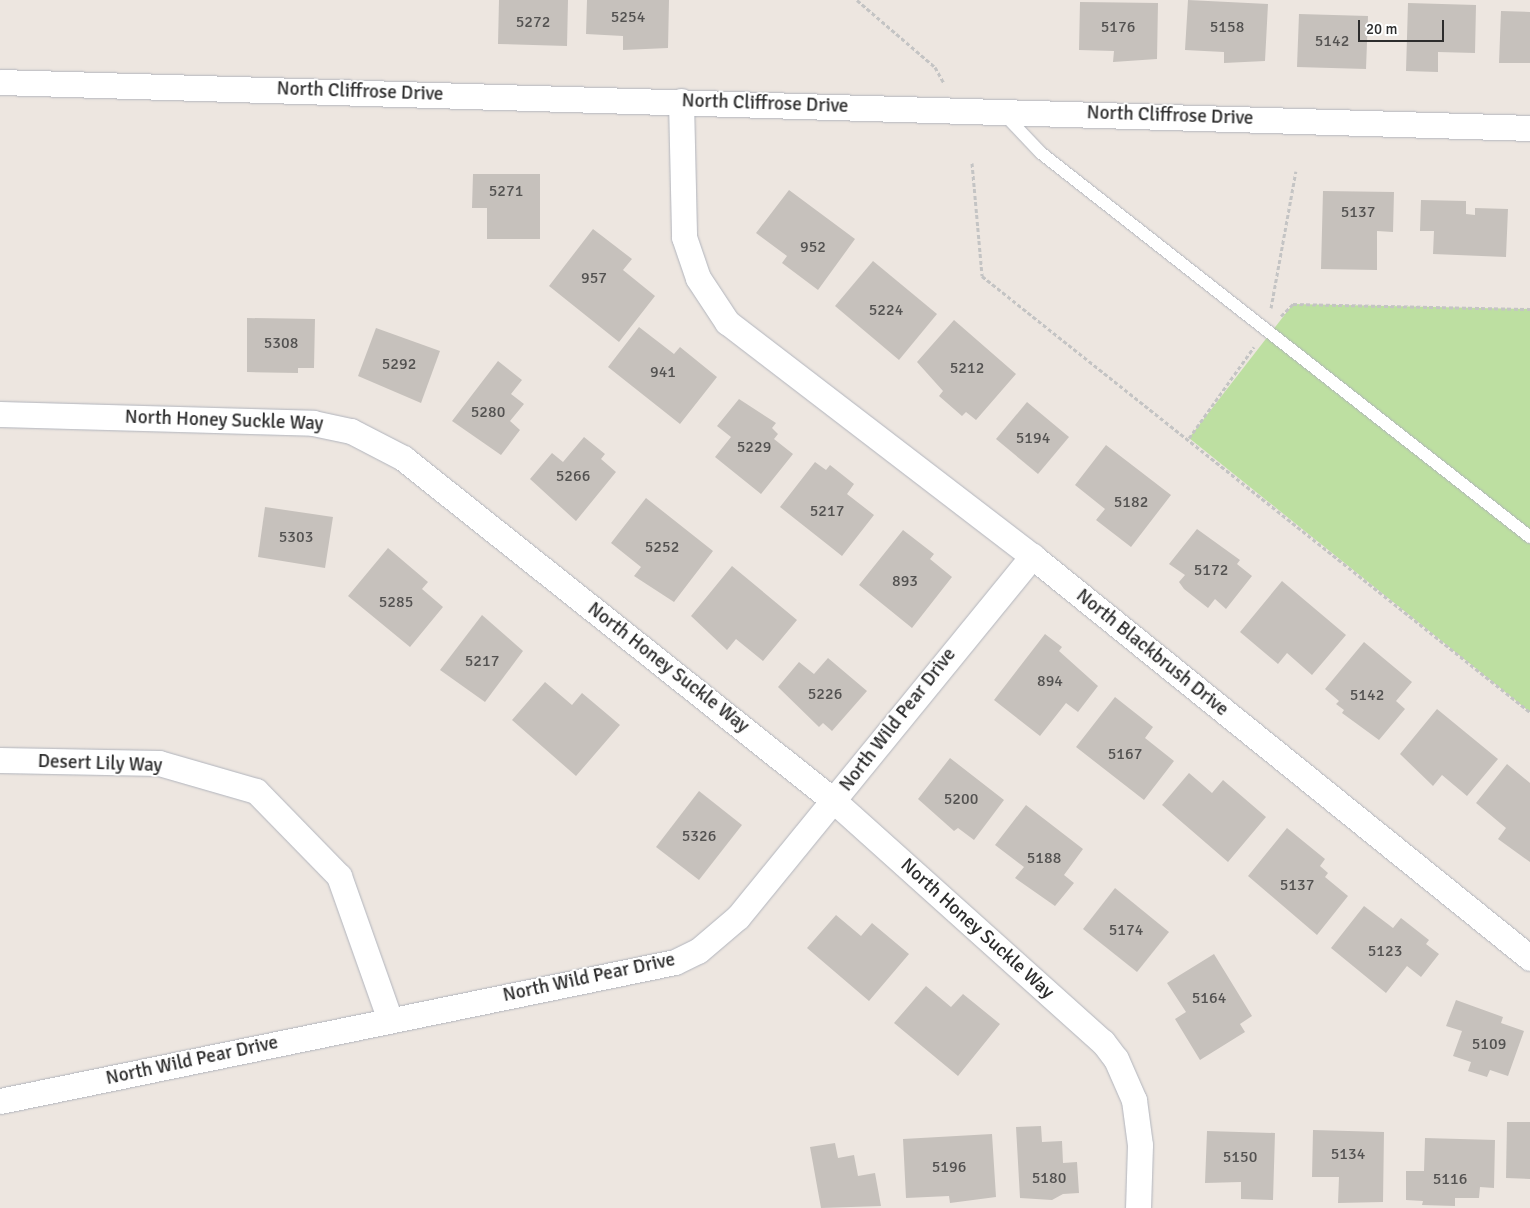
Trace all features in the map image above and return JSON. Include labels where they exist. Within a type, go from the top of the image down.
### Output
[{"type":"street","name":"North Cliffrose Drive","points":[[0,82],[1000,110],[1530,128]]},
{"type":"street","name":"North Blackbrush Drive","points":[[681,101],[680,215],[689,258],[711,301],[727,322],[1032,556],[1530,958]]},
{"type":"street","name":"North Honey Suckle Way","points":[[0,414],[313,423],[369,438],[403,458],[834,800],[1088,1026],[1116,1060],[1129,1086],[1139,1122],[1138,1208]]},
{"type":"street","name":"North Wild Pear Drive","points":[[0,1101],[675,962],[698,951],[738,917],[834,800],[923,685],[1032,556]]},
{"type":"street","name":"Desert Lily Way","points":[[0,760],[159,762],[256,791],[339,876],[390,1020]]},
{"type":"lane","points":[[1000,110],[1041,153],[1530,537]]},
{"type":"path","points":[[857,0],[935,67],[946,87],[946,109]]},
{"type":"path","points":[[972,163],[982,276],[1189,438],[1530,712]]},
{"type":"path","points":[[1268,331],[1296,171]]},
{"type":"path","points":[[1189,438],[1268,331],[1292,304],[1530,308]]},
{"type":"green space","points":[[1293,304],[1530,309],[1530,712],[1189,438]]},
{"type":"building","points":[[499,0],[568,0],[567,46],[498,44]]},
{"type":"building","points":[[587,0],[669,0],[668,48],[623,50],[623,36],[586,34]]},
{"type":"building","points":[[1188,0],[1268,4],[1265,61],[1224,63],[1224,52],[1185,50]]},
{"type":"building","points":[[1080,2],[1158,3],[1157,59],[1113,62],[1114,51],[1079,50]]},
{"type":"building","points":[[1408,3],[1476,5],[1475,53],[1438,52],[1438,72],[1406,71]]},
{"type":"building","points":[[1501,11],[1530,12],[1530,63],[1499,63]]},
{"type":"building","points":[[1299,14],[1368,16],[1366,69],[1297,67]]},
{"type":"building","points":[[473,174],[540,174],[540,239],[487,239],[487,208],[472,208]]},
{"type":"building","points":[[789,190],[855,239],[818,290],[782,263],[787,256],[756,233]]},
{"type":"building","points":[[1323,191],[1394,192],[1393,232],[1377,231],[1377,270],[1321,269]]},
{"type":"building","points":[[1421,200],[1466,201],[1466,214],[1475,215],[1475,208],[1508,209],[1506,257],[1433,254],[1434,231],[1420,231]]},
{"type":"building","points":[[593,229],[632,259],[623,270],[655,296],[619,342],[549,286]]},
{"type":"building","points":[[873,261],[937,314],[899,360],[835,306]]},
{"type":"building","points":[[247,318],[315,319],[314,368],[298,368],[298,373],[247,372]]},
{"type":"building","points":[[954,320],[1016,374],[976,420],[966,412],[962,416],[939,396],[943,391],[917,362]]},
{"type":"building","points":[[639,327],[674,354],[680,347],[717,377],[680,424],[608,367]]},
{"type":"building","points":[[376,328],[440,351],[421,403],[358,376]]},
{"type":"building","points":[[498,361],[522,380],[511,394],[524,404],[510,421],[520,430],[501,455],[452,421]]},
{"type":"building","points":[[739,399],[776,423],[772,428],[778,434],[774,439],[793,454],[761,494],[715,457],[731,437],[717,426]]},
{"type":"building","points":[[1027,402],[1069,437],[1038,474],[996,439]]},
{"type":"building","points":[[584,437],[605,454],[601,459],[616,472],[576,521],[530,479],[552,453],[563,462]]},
{"type":"building","points":[[1106,445],[1171,495],[1131,547],[1096,520],[1105,509],[1075,485]]},
{"type":"building","points":[[815,462],[826,470],[830,465],[854,484],[847,494],[874,515],[842,556],[780,507]]},
{"type":"building","points":[[646,498],[713,551],[674,602],[634,576],[641,567],[611,543]]},
{"type":"building","points":[[265,507],[333,517],[325,568],[258,557]]},
{"type":"building","points":[[1197,529],[1240,560],[1237,564],[1252,576],[1226,609],[1215,599],[1208,608],[1184,589],[1179,582],[1185,575],[1169,564]]},
{"type":"building","points":[[903,530],[934,554],[930,559],[952,577],[912,628],[859,585]]},
{"type":"building","points":[[388,548],[428,582],[422,589],[443,607],[410,647],[348,596]]},
{"type":"building","points":[[732,566],[797,620],[763,661],[736,639],[727,650],[691,616]]},
{"type":"building","points":[[1282,581],[1346,635],[1312,675],[1287,653],[1278,664],[1240,632]]},
{"type":"building","points":[[482,615],[523,651],[485,702],[440,670]]},
{"type":"building","points":[[1045,634],[1062,647],[1059,651],[1098,686],[1078,712],[1066,703],[1040,736],[994,700]]},
{"type":"building","points":[[1364,642],[1412,682],[1396,701],[1405,709],[1379,740],[1342,713],[1344,710],[1336,704],[1339,701],[1325,689]]},
{"type":"building","points":[[828,658],[867,691],[832,731],[823,723],[819,727],[778,687],[799,662],[814,674]]},
{"type":"building","points":[[545,682],[572,705],[582,693],[620,725],[576,776],[512,720]]},
{"type":"building","points":[[1115,697],[1153,727],[1145,738],[1174,761],[1144,800],[1076,747]]},
{"type":"building","points":[[1437,709],[1498,759],[1467,796],[1442,775],[1433,786],[1400,754]]},
{"type":"building","points":[[950,758],[1004,800],[974,840],[958,828],[954,831],[918,799]]},
{"type":"building","points":[[1507,764],[1530,783],[1530,862],[1498,839],[1506,828],[1476,803]]},
{"type":"building","points":[[1189,773],[1212,793],[1223,780],[1266,817],[1228,862],[1162,805]]},
{"type":"building","points":[[699,791],[742,825],[699,880],[656,847]]},
{"type":"building","points":[[1026,805],[1083,849],[1064,875],[1074,883],[1055,906],[1015,878],[1024,867],[995,845]]},
{"type":"building","points":[[1287,828],[1325,859],[1320,866],[1328,873],[1325,877],[1348,896],[1317,935],[1248,876]]},
{"type":"building","points":[[1115,888],[1169,932],[1137,972],[1083,929]]},
{"type":"building","points":[[1364,906],[1393,928],[1401,918],[1429,940],[1426,944],[1439,954],[1421,977],[1407,966],[1386,993],[1331,948]]},
{"type":"building","points":[[836,915],[861,936],[872,923],[909,954],[869,1001],[807,948]]},
{"type":"building","points":[[1214,954],[1252,1016],[1240,1024],[1245,1032],[1200,1060],[1175,1019],[1186,1012],[1167,983]]},
{"type":"building","points":[[926,986],[951,1007],[963,994],[1000,1024],[958,1076],[894,1023]]},
{"type":"building","points":[[1456,1000],[1503,1017],[1501,1023],[1524,1031],[1508,1076],[1490,1070],[1487,1077],[1468,1071],[1471,1062],[1453,1056],[1462,1031],[1446,1026]]},
{"type":"building","points":[[1507,1122],[1530,1122],[1530,1179],[1506,1178]]},
{"type":"building","points":[[1041,1126],[1042,1142],[1062,1141],[1063,1163],[1077,1162],[1079,1193],[1063,1194],[1052,1200],[1020,1198],[1016,1127]]},
{"type":"building","points":[[1313,1130],[1384,1132],[1383,1202],[1338,1203],[1339,1177],[1312,1177]]},
{"type":"building","points":[[1207,1131],[1275,1133],[1273,1200],[1241,1199],[1241,1182],[1205,1183]]},
{"type":"building","points":[[992,1134],[996,1197],[950,1203],[949,1196],[906,1198],[903,1139]]},
{"type":"building","points":[[1425,1138],[1495,1140],[1494,1188],[1480,1187],[1479,1198],[1455,1198],[1455,1206],[1422,1205],[1423,1201],[1406,1200],[1406,1171],[1424,1171]]},
{"type":"building","points":[[835,1143],[838,1158],[854,1155],[858,1176],[875,1173],[881,1206],[821,1208],[810,1147]]}]
